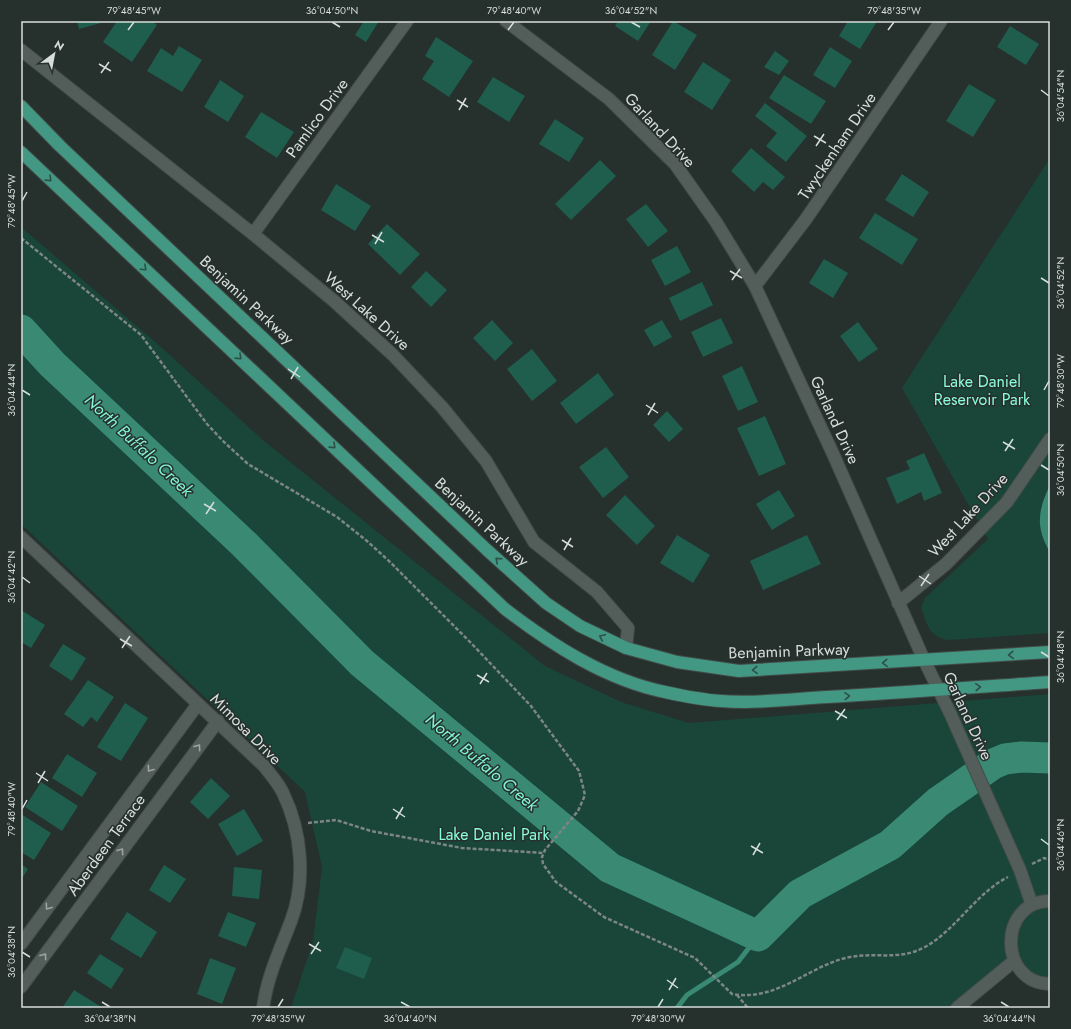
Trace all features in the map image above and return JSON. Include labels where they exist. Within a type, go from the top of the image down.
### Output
[{"type":"main road","name":"Benjamin Parkway","points":[[21,106],[60,146],[499,560],[546,603],[580,626],[626,648],[677,662],[739,671],[1050,652]]},
{"type":"main road","points":[[21,152],[505,609],[540,636],[572,654],[621,678],[656,690],[722,701],[759,701],[1050,682]]},
{"type":"street","name":"Pamlico Drive","points":[[253,234],[407,21]]},
{"type":"street","name":"Garland Drive","points":[[506,21],[550,52],[609,99],[675,164],[716,222],[755,286],[834,456],[924,660],[950,713],[1020,870],[1032,905]]},
{"type":"street","name":"Twyckenham Drive","points":[[755,286],[806,219],[941,21]]},
{"type":"street","name":"West Lake Drive","points":[[21,50],[253,234],[334,301],[383,345],[442,407],[486,462],[534,542],[597,592],[628,628],[626,648]]},
{"type":"street","name":"West Lake Drive","points":[[898,603],[946,564],[1006,502],[1050,439]]},
{"type":"street","name":"Mimosa Drive","points":[[21,537],[198,704],[218,721],[264,766],[283,792],[295,824],[300,862],[299,892],[291,920],[276,954],[265,994],[263,1008]]},
{"type":"street","name":"Aberdeen Terrace","points":[[21,944],[198,704]]},
{"type":"street","name":"Aberdeen Terrace","points":[[21,987],[218,721]]},
{"type":"street","points":[[1050,901],[1032,905],[1022,913],[1014,924],[1010,936],[1010,949],[1014,961],[1022,972],[1032,980],[1050,984]]},
{"type":"street","points":[[957,1008],[1014,961]]},
{"type":"path","points":[[21,238],[141,335],[207,424],[243,459],[264,475],[296,492],[337,517],[390,562],[471,643],[531,706],[579,771],[585,795],[578,811],[544,851],[542,857],[543,864],[556,882],[604,916],[695,958],[727,991],[737,995],[748,1008]]},
{"type":"path","points":[[295,824],[336,820],[370,831],[462,848],[544,851]]},
{"type":"path","points":[[737,995],[770,991],[792,984],[828,965],[849,957],[897,956],[925,947],[948,928],[985,892],[1001,880],[1044,858],[1050,860]]},
{"type":"green space","name":"Lake Daniel Reservoir Park","points":[[1050,158],[1050,633],[948,640],[936,636],[932,632],[927,624],[921,607],[925,598],[988,539],[902,388]]},
{"type":"green space","name":"Lake Daniel Park","points":[[21,227],[161,347],[264,441],[545,666],[621,702],[689,723],[1050,694],[1050,978],[1032,974],[1019,956],[951,1008],[291,1008],[313,941],[322,867],[305,792],[21,524]]},
{"type":"shaded area","points":[[1050,485],[1050,552],[1042,534],[1040,518],[1043,502]]},
{"type":"building","points":[[77,21],[101,21],[101,23],[79,29]]},
{"type":"building","points":[[117,21],[152,21],[157,25],[132,62],[103,42]]},
{"type":"building","points":[[364,21],[379,21],[366,42],[355,35]]},
{"type":"building","points":[[618,21],[651,21],[638,41],[615,26]]},
{"type":"building","points":[[673,21],[697,35],[675,70],[652,55]]},
{"type":"building","points":[[848,21],[873,21],[876,23],[860,49],[839,36]]},
{"type":"building","points":[[1010,26],[1039,44],[1026,65],[997,47]]},
{"type":"building","points":[[436,37],[473,61],[449,97],[422,79],[434,61],[425,56]]},
{"type":"building","points":[[179,46],[202,60],[182,92],[147,71],[161,48],[173,56]]},
{"type":"building","points":[[830,47],[852,61],[835,88],[813,75]]},
{"type":"building","points":[[775,51],[789,61],[779,75],[764,67]]},
{"type":"building","points":[[703,62],[731,80],[712,110],[684,92]]},
{"type":"building","points":[[784,75],[826,101],[811,124],[769,98]]},
{"type":"building","points":[[493,77],[525,96],[509,122],[477,102]]},
{"type":"building","points":[[220,80],[244,96],[228,122],[204,107]]},
{"type":"building","points":[[969,84],[996,100],[973,137],[946,121]]},
{"type":"building","points":[[765,103],[807,136],[786,162],[766,146],[777,133],[755,116]]},
{"type":"building","points":[[261,112],[294,132],[277,158],[245,137]]},
{"type":"building","points":[[555,119],[584,138],[569,162],[539,144]]},
{"type":"building","points":[[751,148],[785,177],[773,190],[763,182],[754,192],[731,171]]},
{"type":"building","points":[[600,160],[616,176],[571,220],[555,204]]},
{"type":"building","points":[[902,174],[929,192],[913,217],[885,200]]},
{"type":"building","points":[[336,184],[371,206],[355,231],[321,210]]},
{"type":"building","points":[[646,204],[668,231],[648,247],[626,219]]},
{"type":"building","points":[[875,213],[918,239],[902,265],[859,238]]},
{"type":"building","points":[[387,224],[420,254],[400,275],[368,244]]},
{"type":"building","points":[[677,246],[691,272],[665,286],[651,260]]},
{"type":"building","points":[[824,259],[848,273],[833,298],[809,283]]},
{"type":"building","points":[[426,271],[447,290],[431,307],[411,287]]},
{"type":"building","points":[[702,282],[713,305],[680,321],[669,298]]},
{"type":"building","points":[[721,318],[733,343],[703,357],[691,332]]},
{"type":"building","points":[[492,320],[513,343],[495,361],[473,338]]},
{"type":"building","points":[[662,320],[672,337],[654,347],[644,330]]},
{"type":"building","points":[[858,322],[878,349],[859,362],[840,336]]},
{"type":"building","points":[[532,349],[557,381],[532,401],[507,369]]},
{"type":"building","points":[[742,366],[758,402],[738,411],[722,376]]},
{"type":"building","points":[[598,373],[614,395],[576,424],[560,403]]},
{"type":"building","points":[[667,411],[683,429],[669,442],[653,425]]},
{"type":"building","points":[[765,416],[786,464],[759,476],[737,428]]},
{"type":"building","points":[[606,447],[629,477],[603,498],[579,467]]},
{"type":"building","points":[[924,453],[942,493],[924,501],[921,492],[897,504],[886,478],[910,469],[906,461]]},
{"type":"building","points":[[779,490],[795,516],[772,530],[756,504]]},
{"type":"building","points":[[625,495],[655,526],[637,545],[606,515]]},
{"type":"building","points":[[677,535],[710,555],[693,583],[660,563]]},
{"type":"building","points":[[807,535],[821,564],[763,590],[750,561]]},
{"type":"building","points":[[21,610],[45,625],[31,648],[21,642]]},
{"type":"building","points":[[63,644],[86,658],[72,681],[49,666]]},
{"type":"building","points":[[88,680],[114,697],[97,722],[91,717],[83,727],[64,714]]},
{"type":"building","points":[[125,703],[148,718],[121,761],[97,747]]},
{"type":"building","points":[[67,754],[97,773],[82,797],[52,778]]},
{"type":"building","points":[[211,778],[230,796],[208,819],[190,802]]},
{"type":"building","points":[[41,782],[78,806],[62,831],[25,807]]},
{"type":"building","points":[[244,809],[263,841],[237,856],[218,824]]},
{"type":"building","points":[[21,814],[51,833],[34,860],[21,852]]},
{"type":"building","points":[[21,864],[28,869],[21,880]]},
{"type":"building","points":[[164,865],[186,879],[170,903],[149,890]]},
{"type":"building","points":[[234,867],[262,870],[259,899],[232,896]]},
{"type":"building","points":[[127,912],[157,932],[141,958],[110,939]]},
{"type":"building","points":[[228,912],[256,923],[246,947],[218,936]]},
{"type":"building","points":[[345,947],[372,958],[364,979],[336,968]]},
{"type":"building","points":[[100,954],[124,969],[111,989],[87,973]]},
{"type":"building","points":[[210,958],[236,968],[222,1004],[197,994]]},
{"type":"building","points":[[74,990],[103,1008],[62,1008]]},
{"type":"waterway","name":"North Buffalo Creek","points":[[21,330],[52,364],[244,544],[362,663],[610,868],[758,936],[800,894],[890,845],[938,802],[993,764],[1005,759],[1022,757],[1050,758]]},
{"type":"waterway","points":[[677,1008],[687,995],[738,962],[758,936]]}]
